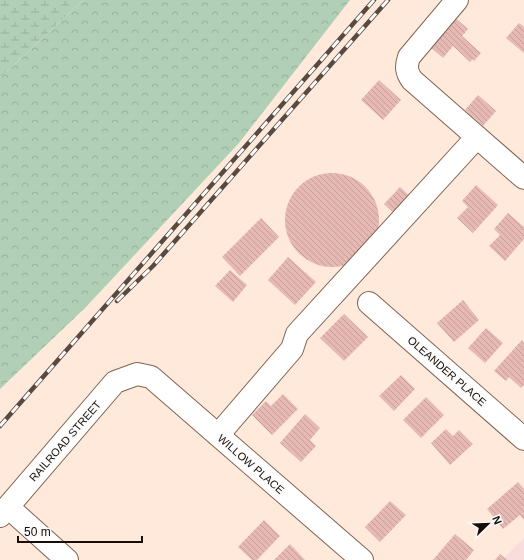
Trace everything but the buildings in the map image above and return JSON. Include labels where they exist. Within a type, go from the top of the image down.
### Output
[{"type":"street","points":[[457,0],[409,57],[407,74],[524,178]]},
{"type":"street","points":[[218,435],[292,349],[297,334],[484,143]]},
{"type":"street","name":"OLEANDER PLACE","points":[[369,303],[524,439]]},
{"type":"street","name":"WILLOW PLACE","points":[[137,374],[151,377],[362,560]]},
{"type":"street","name":"RAILROAD STREET","points":[[4,512],[115,382],[137,374]]},
{"type":"street","points":[[4,512],[67,560]]},
{"type":"shaded area","points":[[524,538],[524,560],[502,560]]},
{"type":"green space","points":[[0,0],[83,0],[0,78]]},
{"type":"green space","points":[[83,0],[350,0],[239,143],[86,307],[0,389],[0,78]]},
{"type":"railway","points":[[0,426],[374,0]]},
{"type":"railway","points":[[117,301],[153,266],[388,0]]}]
